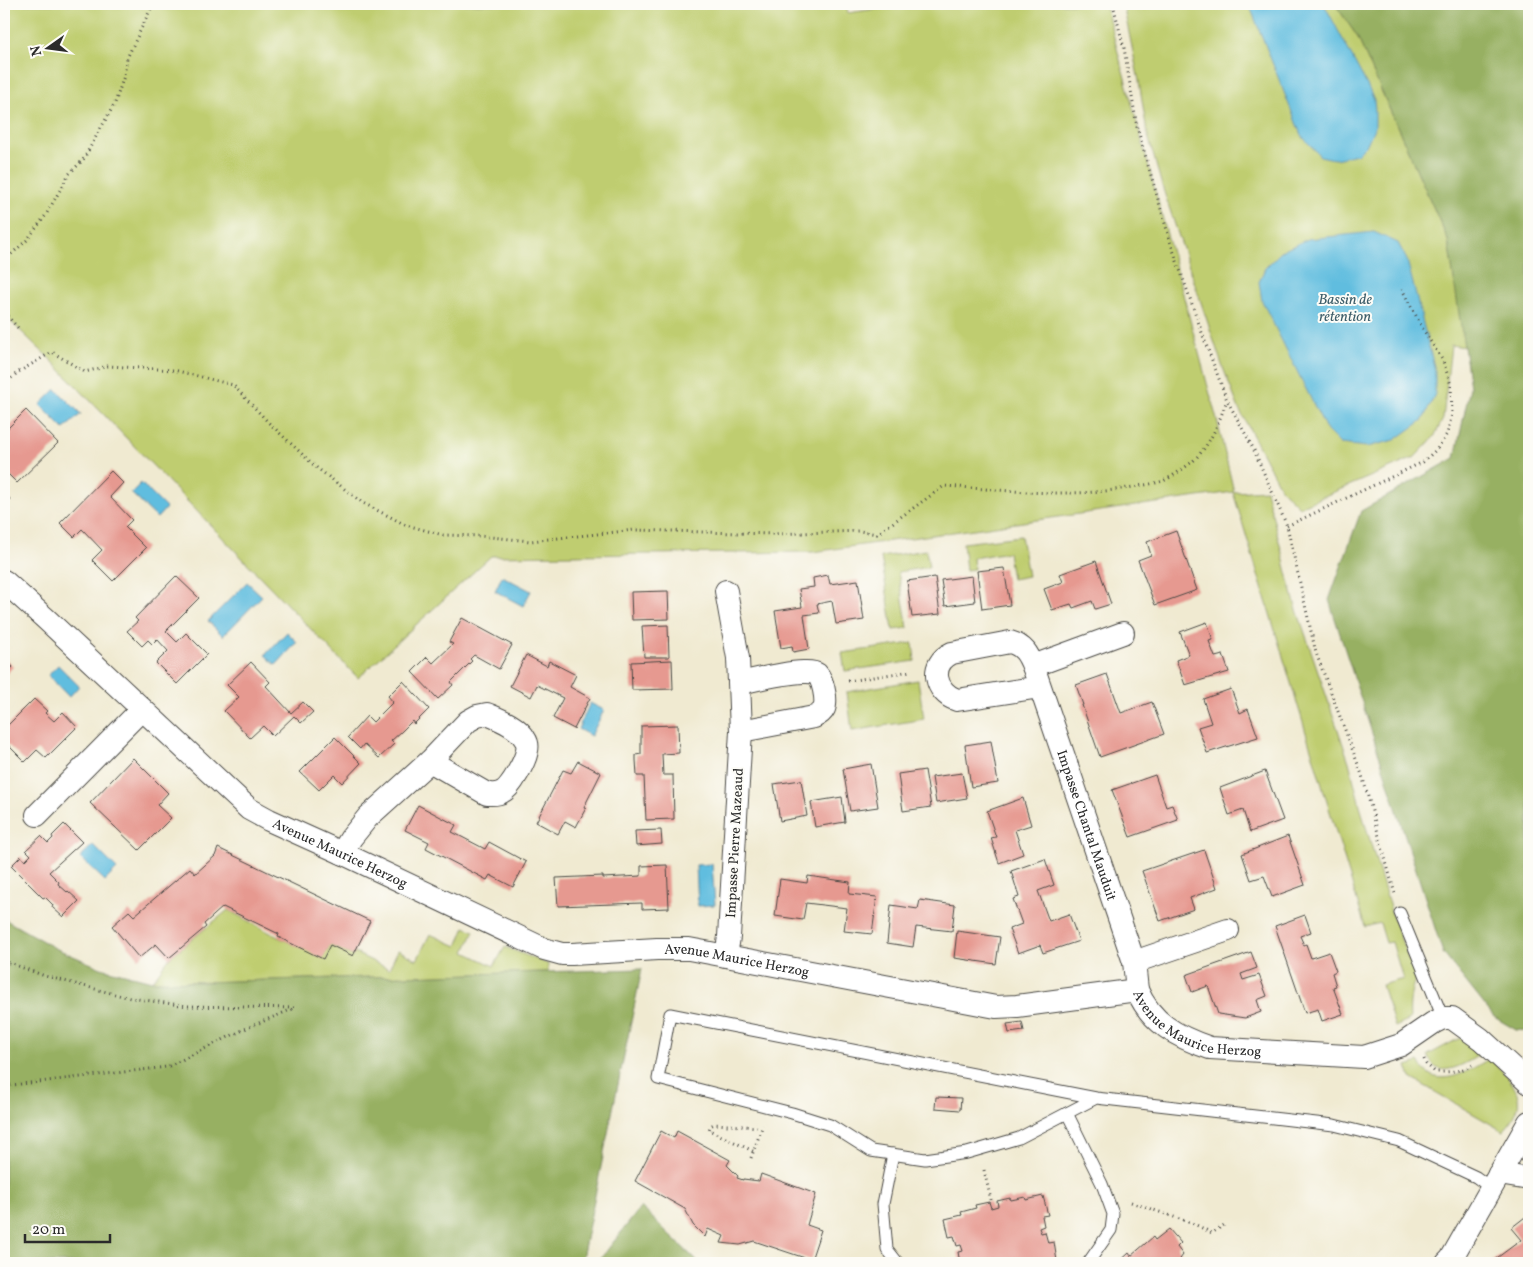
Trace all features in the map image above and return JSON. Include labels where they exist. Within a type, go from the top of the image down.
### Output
[{"type":"street","name":"Avenue Maurice Herzog","points":[[4,581],[249,809],[549,950],[562,954],[673,948],[689,949],[996,1007],[1137,990],[1142,1001],[1169,1030],[1186,1040],[1210,1048],[1364,1056],[1401,1045],[1443,1018]]},
{"type":"street","name":"Impasse Pierre Mazeaud","points":[[726,591],[738,658],[741,731],[730,927],[726,956]]},
{"type":"street","points":[[938,666],[937,676],[940,686],[944,693],[957,700],[1036,676],[1124,634]]},
{"type":"street","name":"Impasse Chantal Mauduit","points":[[938,666],[944,657],[952,653],[1010,642],[1017,644],[1027,652],[1134,962],[1137,990]]},
{"type":"street","points":[[740,683],[808,672],[817,674],[823,685],[826,704],[820,714],[814,717],[741,731]]},
{"type":"street","points":[[37,816],[142,709]]},
{"type":"street","points":[[342,853],[368,817],[430,761]]},
{"type":"street","points":[[1134,962],[1228,930]]},
{"type":"street","points":[[1443,1018],[1452,1018],[1465,1026],[1529,1083]]},
{"type":"street","points":[[1446,1263],[1529,1122]]},
{"type":"street","points":[[1495,1181],[1529,1179]]},
{"type":"lane","points":[[1400,913],[1443,1018]]},
{"type":"lane","points":[[1096,1098],[1019,1138],[966,1153],[925,1158],[871,1151],[830,1125],[658,1079],[670,1014],[1096,1098],[1334,1125],[1398,1141],[1476,1177],[1495,1181]]},
{"type":"lane","points":[[1067,1113],[1106,1195],[1113,1214],[1110,1230],[1088,1263]]},
{"type":"lane","points":[[893,1154],[883,1204],[888,1249],[898,1263]]},
{"type":"path","points":[[4,262],[32,234],[46,215],[69,174],[83,160],[115,103],[124,76],[127,58],[153,4]]},
{"type":"path","points":[[1114,4],[1124,48],[1137,127],[1163,217],[1227,400],[1253,448],[1287,526],[1316,653],[1362,775],[1400,913]]},
{"type":"path","points":[[1287,526],[1423,462],[1437,449],[1447,434],[1452,414],[1451,386],[1442,361],[1402,289]]},
{"type":"path","points":[[4,312],[18,328]]},
{"type":"path","points":[[4,385],[17,373],[52,352],[85,372],[108,366],[174,370],[233,385],[318,468],[363,503],[406,525],[443,534],[530,541],[635,530],[772,534],[860,531],[877,534],[944,486],[1060,494],[1107,492],[1164,481],[1192,462],[1207,445],[1218,424],[1227,400]]},
{"type":"path","points":[[823,685],[938,666]]},
{"type":"path","points":[[4,961],[44,976],[130,998],[187,1006],[294,1008],[247,1028],[167,1067],[4,1086]]},
{"type":"path","points":[[754,1151],[708,1130],[714,1124],[763,1127]]},
{"type":"path","points":[[751,1158],[758,1139]]},
{"type":"path","points":[[979,1150],[991,1200]]},
{"type":"path","points":[[1106,1195],[1194,1224],[1212,1233],[1224,1225]]},
{"type":"green space","points":[[4,4],[846,4],[848,13],[910,4],[1105,4],[1218,424],[1234,492],[1266,490],[1295,604],[1349,762],[1363,817],[1394,921],[1416,978],[1410,998],[1410,1020],[1395,1027],[1382,985],[1403,979],[1392,942],[1386,943],[1380,923],[1365,927],[1233,492],[813,552],[491,556],[358,678],[50,359],[4,315]]},
{"type":"green space","points":[[1123,4],[1335,4],[1357,36],[1448,240],[1465,347],[1451,345],[1443,419],[1434,437],[1414,458],[1299,507],[1280,487],[1239,409],[1222,365],[1162,186],[1147,132],[1139,81]]},
{"type":"green space","points":[[1335,4],[1529,4],[1529,1031],[1516,1030],[1494,1017],[1443,953],[1329,600],[1361,511],[1455,458],[1470,387],[1448,240],[1357,36]]},
{"type":"green space","points":[[1021,536],[1028,576],[1012,579],[1008,552],[973,558],[974,569],[966,570],[963,543]]},
{"type":"green space","points":[[926,550],[929,567],[898,572],[908,628],[893,630],[881,557]]},
{"type":"green space","points":[[913,643],[915,661],[845,671],[842,653]]},
{"type":"green space","points":[[918,680],[924,719],[852,731],[847,692]]},
{"type":"green space","points":[[228,910],[278,937],[323,958],[330,945],[353,956],[355,953],[389,969],[398,950],[417,960],[430,934],[457,946],[465,927],[474,931],[465,952],[494,966],[505,947],[548,964],[548,972],[203,982],[152,981],[169,958]]},
{"type":"green space","points":[[4,919],[55,948],[101,968],[152,981],[203,982],[642,969],[581,1263],[4,1263]]},
{"type":"green space","points":[[1465,1038],[1481,1053],[1479,1055],[1453,1068],[1442,1069],[1432,1064],[1428,1055],[1458,1039]]},
{"type":"green space","points":[[1490,1058],[1513,1084],[1517,1093],[1517,1110],[1503,1131],[1411,1078],[1407,1066],[1419,1062],[1426,1071],[1434,1076],[1443,1078],[1463,1073]]},
{"type":"green space","points":[[641,1207],[699,1263],[597,1263]]},
{"type":"water","points":[[1249,4],[1324,4],[1374,100],[1375,126],[1367,144],[1357,154],[1334,159],[1320,156],[1301,135]]},
{"type":"water","name":"Bassin de rétention","points":[[1374,232],[1398,243],[1407,260],[1435,370],[1435,394],[1423,420],[1395,440],[1367,447],[1340,444],[1327,431],[1262,301],[1259,282],[1265,268],[1282,251],[1308,239]]},
{"type":"water","points":[[56,389],[81,414],[64,429],[40,405]]},
{"type":"water","points":[[141,483],[166,508],[157,518],[131,493]]},
{"type":"water","points":[[502,576],[531,591],[523,606],[495,591]]},
{"type":"water","points":[[247,582],[262,596],[223,636],[208,621]]},
{"type":"water","points":[[287,632],[297,642],[276,665],[265,655]]},
{"type":"water","points":[[58,665],[79,686],[69,697],[48,675]]},
{"type":"water","points":[[590,703],[604,710],[591,736],[578,729]]},
{"type":"water","points":[[93,845],[117,869],[105,881],[80,857]]},
{"type":"water","points":[[712,864],[715,905],[698,906],[696,865]]},
{"type":"building","points":[[26,410],[58,443],[17,483],[7,473],[4,476],[4,432]]},
{"type":"building","points":[[111,471],[123,483],[110,497],[132,520],[125,527],[146,548],[113,581],[92,560],[102,550],[82,529],[74,537],[60,523]]},
{"type":"building","points":[[4,492],[10,499],[4,506]]},
{"type":"building","points":[[1176,531],[1197,590],[1155,605],[1138,560],[1151,555],[1147,542]]},
{"type":"building","points":[[1096,561],[1111,604],[1095,609],[1092,601],[1073,608],[1071,604],[1052,610],[1044,589],[1063,582],[1060,574]]},
{"type":"building","points":[[1004,568],[1010,605],[982,609],[977,571]]},
{"type":"building","points":[[828,575],[830,584],[858,580],[864,620],[836,624],[832,601],[817,604],[819,613],[804,615],[809,649],[793,652],[792,646],[781,648],[775,611],[802,607],[799,589],[814,587],[813,578]]},
{"type":"building","points":[[176,576],[199,598],[166,631],[177,642],[186,633],[207,654],[177,684],[156,663],[168,651],[157,639],[152,644],[148,640],[142,646],[127,631],[138,621],[135,618]]},
{"type":"building","points":[[972,576],[975,602],[945,606],[941,580]]},
{"type":"building","points":[[935,577],[940,614],[912,617],[907,581]]},
{"type":"building","points":[[668,591],[669,619],[632,620],[631,592]]},
{"type":"building","points":[[462,618],[512,645],[499,669],[474,655],[470,659],[472,661],[451,682],[453,685],[438,699],[412,672],[427,657],[433,663],[453,644],[449,642]]},
{"type":"building","points":[[1207,622],[1213,640],[1209,641],[1215,657],[1223,655],[1229,672],[1185,685],[1176,660],[1189,655],[1180,632]]},
{"type":"building","points":[[668,625],[669,657],[644,657],[642,626]]},
{"type":"building","points":[[526,655],[547,666],[549,661],[576,675],[570,687],[590,698],[574,729],[553,718],[563,698],[537,685],[531,697],[510,686]]},
{"type":"building","points":[[4,657],[13,667],[4,676]]},
{"type":"building","points":[[672,660],[673,689],[632,690],[631,662]]},
{"type":"building","points":[[251,662],[270,682],[266,686],[291,713],[303,702],[313,712],[301,723],[294,716],[273,736],[263,726],[250,738],[224,711],[239,697],[227,685]]},
{"type":"building","points":[[1107,674],[1121,713],[1152,702],[1164,734],[1100,757],[1076,685]]},
{"type":"building","points":[[403,681],[429,709],[414,724],[412,721],[391,741],[394,744],[379,758],[364,744],[360,749],[348,737],[367,716],[373,722],[393,702],[388,696]]},
{"type":"building","points":[[1231,689],[1240,713],[1248,709],[1258,737],[1207,753],[1198,727],[1211,723],[1203,699]]},
{"type":"building","points":[[34,699],[47,711],[45,713],[54,721],[63,712],[77,727],[46,758],[37,750],[25,762],[4,741],[4,729]]},
{"type":"building","points":[[678,725],[679,753],[662,754],[663,775],[673,775],[674,819],[646,820],[644,776],[637,776],[636,760],[636,755],[641,754],[641,726]]},
{"type":"building","points":[[335,737],[361,763],[342,783],[334,775],[319,790],[300,772]]},
{"type":"building","points":[[991,741],[998,783],[971,787],[965,745]]},
{"type":"building","points":[[133,758],[168,793],[157,805],[171,818],[139,850],[90,803]]},
{"type":"building","points":[[578,761],[601,773],[576,827],[565,821],[558,834],[536,822],[563,770],[571,773]]},
{"type":"building","points":[[871,764],[878,807],[850,811],[843,769]]},
{"type":"building","points":[[925,770],[931,807],[903,811],[898,774]]},
{"type":"building","points":[[1265,771],[1283,820],[1250,832],[1243,810],[1229,815],[1220,788]]},
{"type":"building","points":[[962,773],[967,798],[936,803],[932,777]]},
{"type":"building","points":[[1155,775],[1166,807],[1172,805],[1178,820],[1130,837],[1112,790]]},
{"type":"building","points":[[801,780],[807,816],[780,821],[774,784]]},
{"type":"building","points":[[842,797],[845,822],[815,827],[811,802]]},
{"type":"building","points":[[1023,798],[1031,825],[1015,830],[1023,854],[999,863],[991,838],[996,837],[987,811]]},
{"type":"building","points":[[418,805],[456,825],[452,832],[485,849],[489,842],[526,862],[513,887],[490,875],[487,880],[426,848],[429,842],[405,830]]},
{"type":"building","points":[[64,824],[82,842],[49,872],[59,882],[58,884],[79,901],[63,917],[45,897],[43,898],[11,866],[21,856],[25,861],[31,855],[26,850],[41,836],[48,843]]},
{"type":"building","points":[[661,830],[662,844],[636,846],[635,831]]},
{"type":"building","points":[[1288,836],[1305,885],[1272,897],[1264,876],[1251,880],[1242,854]]},
{"type":"building","points":[[218,848],[370,921],[353,956],[330,945],[323,959],[278,937],[279,934],[223,907],[204,924],[206,927],[169,958],[156,944],[139,958],[112,926],[129,911],[134,916],[190,868],[195,874],[215,856]]},
{"type":"building","points":[[1204,850],[1217,888],[1190,898],[1194,909],[1160,921],[1142,871]]},
{"type":"building","points":[[1045,859],[1054,885],[1038,891],[1049,921],[1069,914],[1079,941],[1043,953],[1040,945],[1018,953],[1009,929],[1022,924],[1013,899],[1019,897],[1011,871]]},
{"type":"building","points":[[667,865],[669,908],[642,909],[642,903],[558,906],[556,878],[641,876],[641,866]]},
{"type":"building","points":[[808,876],[850,882],[849,894],[877,897],[872,934],[844,931],[847,908],[806,903],[803,920],[775,916],[780,879],[807,883]]},
{"type":"building","points":[[920,900],[955,905],[952,931],[916,927],[913,947],[887,943],[891,905],[918,909]]},
{"type":"building","points":[[1305,915],[1311,932],[1300,936],[1304,945],[1306,944],[1311,958],[1329,952],[1336,971],[1332,973],[1336,986],[1333,987],[1343,1014],[1322,1021],[1318,1009],[1305,1013],[1275,926]]},
{"type":"building","points":[[957,931],[1000,937],[996,964],[954,958]]},
{"type":"building","points":[[1251,952],[1257,968],[1241,974],[1243,980],[1259,975],[1267,996],[1257,1000],[1261,1012],[1245,1018],[1218,1014],[1208,986],[1192,992],[1186,975]]},
{"type":"building","points":[[1022,1022],[1024,1031],[1009,1033],[1007,1024]]},
{"type":"building","points":[[936,1097],[961,1098],[960,1110],[935,1108]]},
{"type":"building","points":[[661,1131],[674,1138],[677,1131],[730,1160],[727,1165],[738,1176],[737,1178],[759,1181],[761,1174],[816,1194],[807,1225],[821,1230],[811,1260],[754,1241],[740,1245],[721,1243],[724,1236],[708,1229],[705,1237],[693,1225],[685,1209],[635,1181]]},
{"type":"building","points":[[1043,1196],[1048,1215],[1042,1216],[1044,1226],[1039,1228],[1041,1233],[1045,1232],[1048,1243],[1054,1242],[1057,1261],[1045,1263],[960,1263],[958,1252],[963,1251],[961,1245],[957,1246],[954,1236],[949,1237],[945,1219],[962,1215],[961,1212],[976,1208],[975,1205],[989,1202],[991,1208],[998,1206],[997,1201],[1010,1198],[1011,1200],[1025,1197],[1026,1200]]},
{"type":"building","points":[[1529,1214],[1529,1263],[1490,1263],[1521,1240],[1511,1228]]},
{"type":"building","points":[[1169,1229],[1181,1243],[1177,1247],[1183,1255],[1180,1259],[1184,1263],[1118,1263],[1129,1253],[1131,1256],[1153,1237],[1155,1240]]}]
